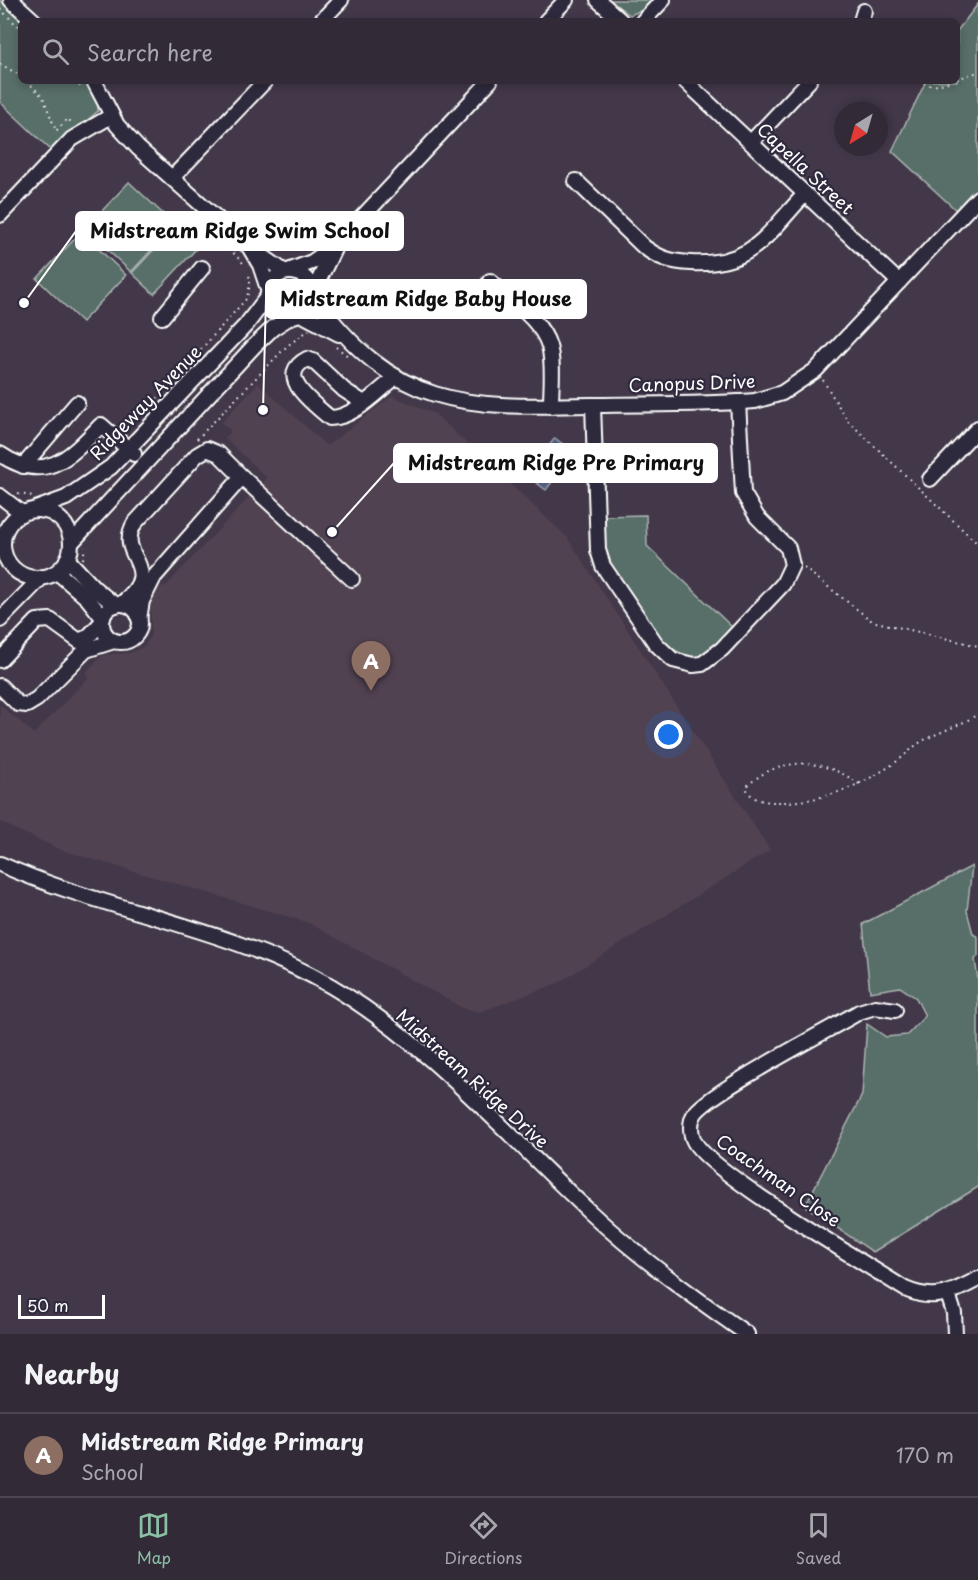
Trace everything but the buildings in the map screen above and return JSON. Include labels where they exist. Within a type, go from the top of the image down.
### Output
[{"type":"street","points":[[11,0],[31,18]]},
{"type":"street","points":[[324,18],[341,0]]},
{"type":"street","points":[[549,18],[566,0]]},
{"type":"street","points":[[598,0],[618,18]]},
{"type":"street","points":[[646,18],[663,0]]},
{"type":"street","points":[[172,178],[262,84]]},
{"type":"street","points":[[268,293],[275,277],[312,262],[336,245],[487,84]]},
{"type":"street","name":"Capella Street","points":[[688,84],[899,282]]},
{"type":"street","points":[[751,142],[806,84]]},
{"type":"street","points":[[91,88],[138,148],[248,246],[286,272],[302,274],[311,285],[313,294]]},
{"type":"street","points":[[0,215],[72,139],[111,116]]},
{"type":"street","points":[[576,181],[644,247],[656,256],[674,262],[720,262],[741,257],[757,245],[805,194]]},
{"type":"street","name":"Canopus Drive","points":[[297,315],[396,377],[437,396],[466,404],[551,406],[756,401],[782,393],[816,370],[978,198]]},
{"type":"street","points":[[3,549],[13,568],[32,577],[42,577],[57,572],[67,559],[71,543],[259,341],[311,303],[336,245]]},
{"type":"street","points":[[248,246],[260,266],[273,309],[297,315]]},
{"type":"street","points":[[162,317],[202,268]]},
{"type":"street","points":[[489,281],[535,322],[545,337],[551,358],[551,406]]},
{"type":"street","name":"Ridgeway Avenue","points":[[27,512],[66,498],[85,487],[129,450],[246,325],[268,293]]},
{"type":"street","name":"Canopus Drive","points":[[313,294],[338,340]]},
{"type":"street","points":[[364,402],[344,390],[313,361],[307,359],[296,367],[293,373],[297,387],[330,418],[342,416],[364,402],[396,377]]},
{"type":"street","points":[[593,405],[599,556],[656,644],[673,660],[693,665],[713,658],[783,584],[789,575],[792,558],[788,548],[748,506],[743,493],[738,402]]},
{"type":"street","points":[[24,466],[77,403]]},
{"type":"street","points":[[0,454],[24,466],[51,467],[71,456],[102,425],[145,464]]},
{"type":"street","points":[[930,479],[978,428]]},
{"type":"street","points":[[0,660],[42,619],[50,621],[79,641],[88,637],[102,620],[140,585],[141,573],[129,536],[134,524],[197,455],[212,450],[228,461],[242,477],[352,579]]},
{"type":"street","points":[[0,686],[18,704],[27,705],[37,699],[86,650],[114,641],[128,641],[133,637],[138,632],[142,601],[149,584],[242,477]]},
{"type":"street","points":[[6,495],[27,512]]},
{"type":"street","points":[[0,568],[3,524],[27,512],[44,510],[63,522],[71,543]]},
{"type":"street","points":[[135,556],[152,564],[169,561]]},
{"type":"street","points":[[67,559],[94,588],[118,605],[129,606],[139,619]]},
{"type":"street","points":[[57,572],[87,598],[102,620],[103,630],[114,641]]},
{"type":"street","points":[[0,620],[42,577]]},
{"type":"street","name":"Midstream Ridge Drive","points":[[0,864],[57,886],[269,955],[332,987],[394,1031],[436,1066],[617,1236],[686,1291],[747,1334]]},
{"type":"street","name":"Coachman Close","points":[[895,1010],[875,1006],[859,1012],[716,1095],[694,1114],[691,1130],[698,1147],[734,1177],[905,1289],[926,1296],[948,1294],[978,1279]]},
{"type":"street","points":[[948,1294],[954,1313],[955,1334]]},
{"type":"path","points":[[0,9],[18,26]]},
{"type":"path","points":[[0,64],[18,74]]},
{"type":"path","points":[[960,78],[978,72]]},
{"type":"path","points":[[30,84],[44,97],[56,131],[68,119],[75,126],[80,123]]},
{"type":"path","points":[[330,276],[333,303]]},
{"type":"path","points":[[194,443],[286,346],[309,330],[317,335]]},
{"type":"path","points":[[338,340],[349,357]]},
{"type":"path","points":[[816,370],[847,420],[978,544]]},
{"type":"path","points":[[6,495],[38,495]]},
{"type":"path","points":[[84,565],[83,552],[88,542]]},
{"type":"path","points":[[792,558],[864,618],[978,646]]},
{"type":"path","points":[[859,784],[835,769],[822,764],[808,764],[792,765],[760,775],[746,787],[748,794],[767,802],[812,800],[859,784],[898,760],[926,739],[978,714]]},
{"type":"shaded area","points":[[258,383],[327,446],[392,396],[435,414],[567,537],[770,850],[558,983],[480,1012],[461,1007],[307,922],[61,850],[0,822],[0,705],[34,734],[88,678],[86,672],[103,655],[130,653],[145,646],[151,634],[151,601],[159,588],[166,586],[267,478],[225,438],[231,431],[221,423]]},
{"type":"green space","points":[[0,0],[19,18],[18,84],[87,84],[98,103],[98,111],[52,151],[0,102]]},
{"type":"green space","points":[[609,0],[652,0],[642,10],[630,15]]},
{"type":"green space","points":[[978,4],[978,188],[957,211],[892,151],[925,84],[960,84],[960,27]]},
{"type":"green space","points":[[129,182],[175,225],[131,272],[85,229]]},
{"type":"green space","points":[[176,226],[198,247],[154,294],[132,273]]},
{"type":"green space","points":[[81,232],[126,275],[82,322],[37,279]]},
{"type":"green space","points":[[646,515],[647,546],[732,627],[710,652],[701,656],[689,657],[666,646],[602,548],[602,516]]},
{"type":"green space","points":[[972,866],[967,911],[973,934],[978,937],[978,956],[975,959],[978,980],[978,1187],[873,1252],[805,1206],[862,1095],[867,1024],[886,1037],[907,1035],[925,1016],[916,998],[900,987],[870,992],[863,924]]},
{"type":"water","points":[[555,438],[574,453],[546,490],[526,475]]},
{"type":"place","name":"Midstream Ridge Swim School","points":[[24,303]]},
{"type":"place","name":"Midstream Ridge Baby House","points":[[263,410]]},
{"type":"place","name":"Midstream Ridge Pre Primary","points":[[332,532]]},
{"type":"place","name":"Midstream Ridge Primary","points":[[371,691]]}]
